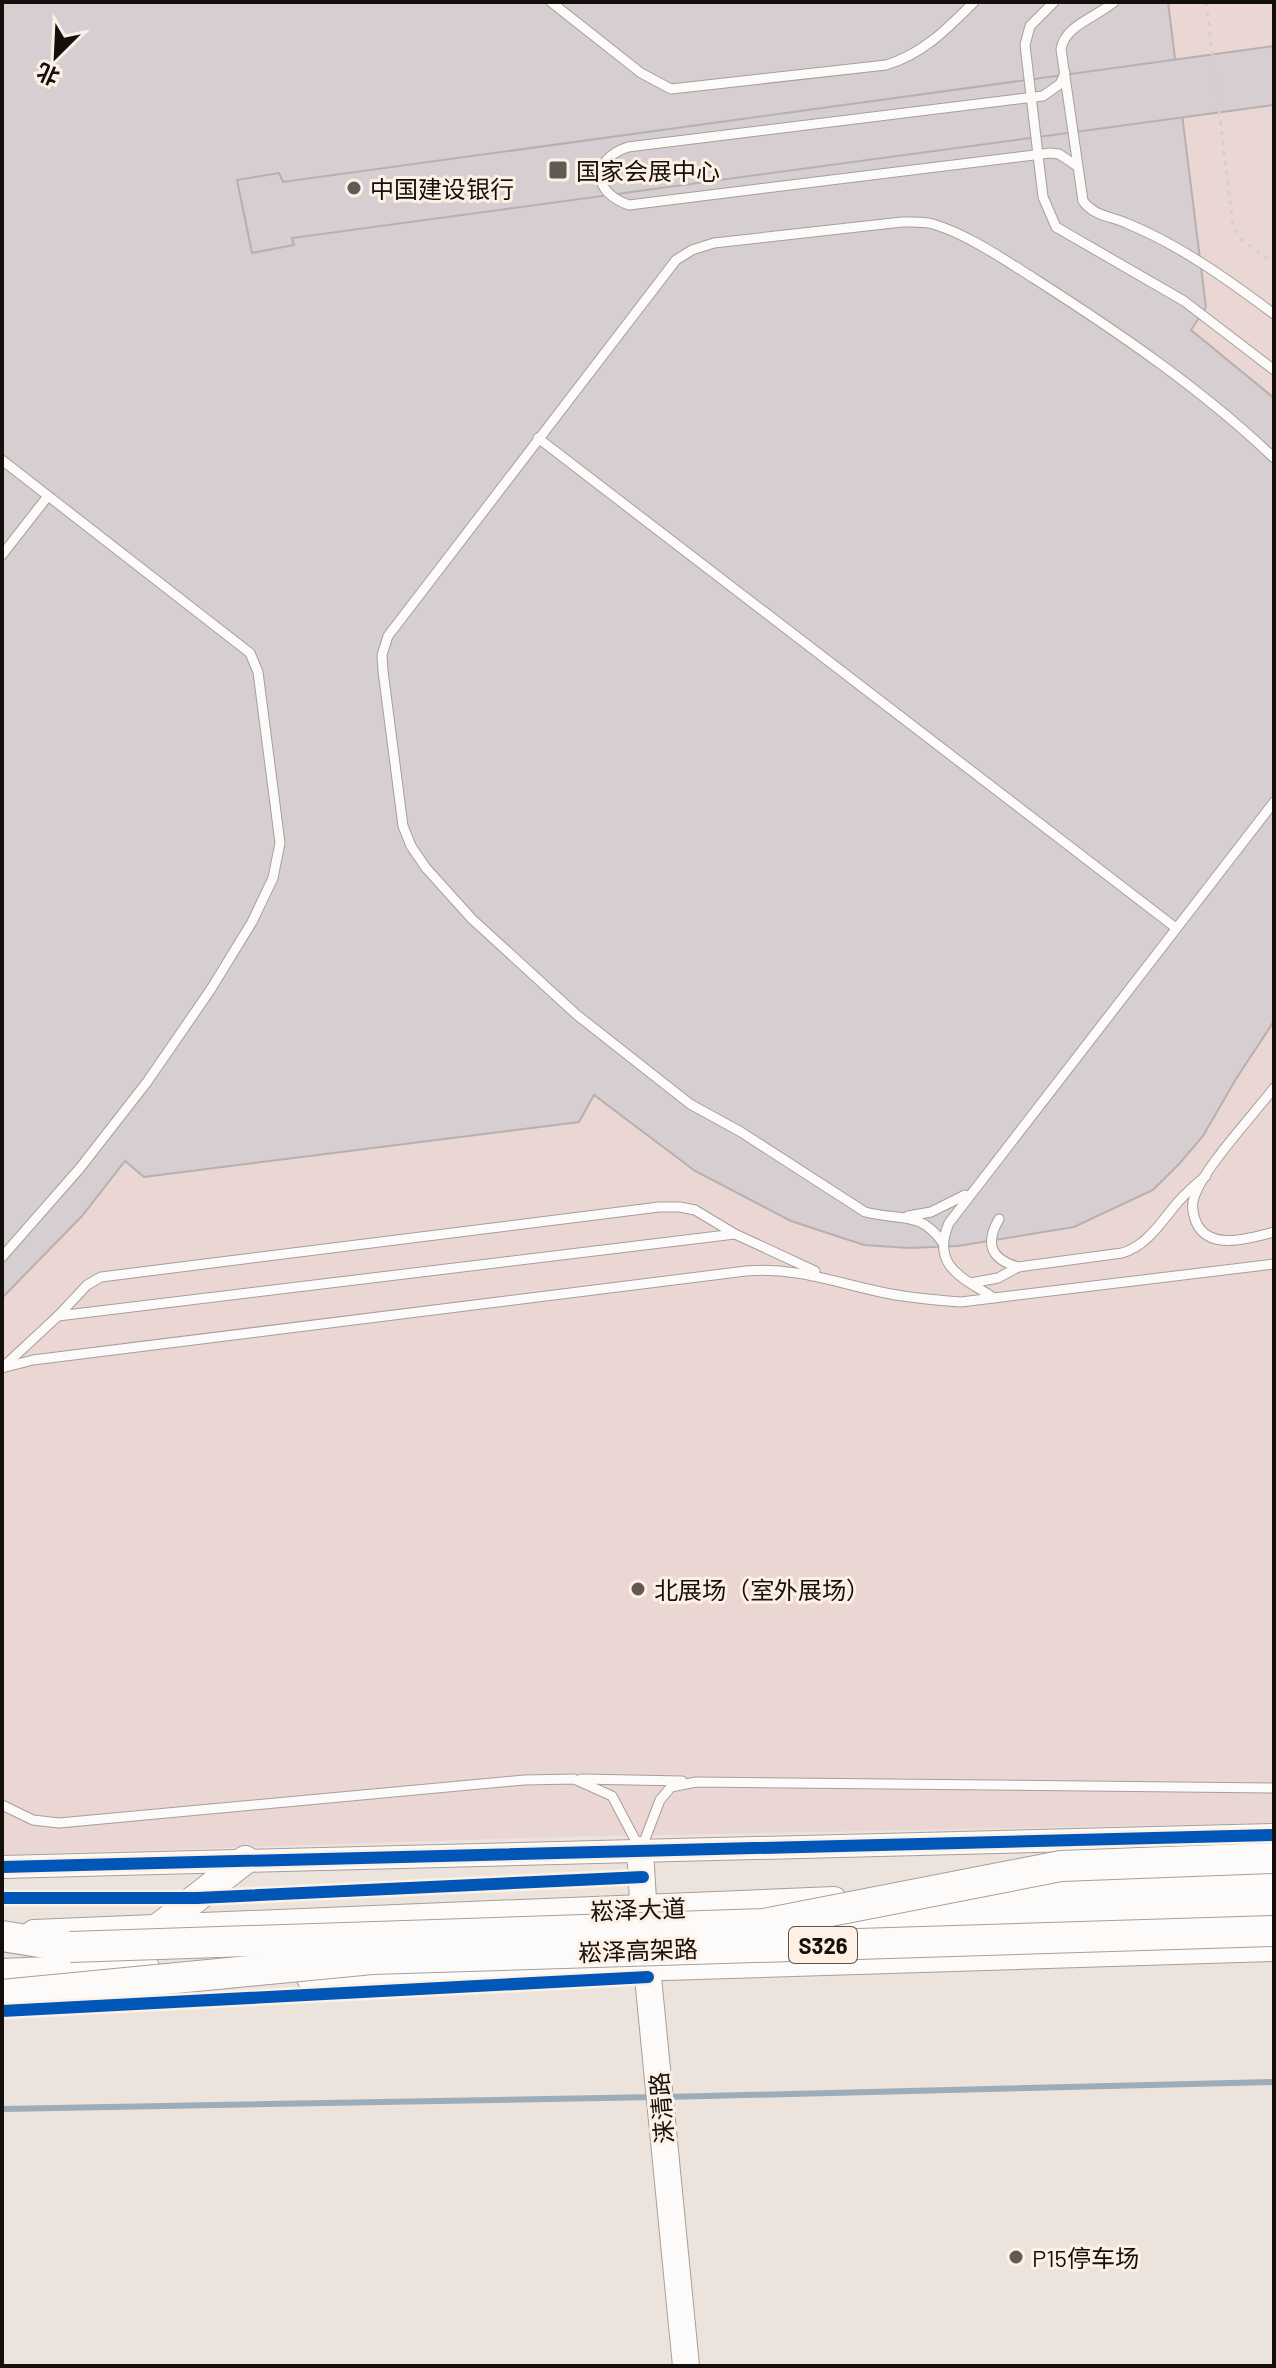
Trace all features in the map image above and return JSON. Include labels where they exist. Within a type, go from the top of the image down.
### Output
[{"type":"highway","points":[[764,1924],[1061,1866],[1274,1858]]},
{"type":"highway","name":"崧泽高架路","points":[[2,1949],[1274,1909]]},
{"type":"highway","name":"崧泽高架路","points":[[2,1974],[372,1959],[1274,1931]]},
{"type":"highway","points":[[2,1935],[70,1947]]},
{"type":"highway","points":[[2,1995],[372,1959]]},
{"type":"main road","name":"涞清路","points":[[640,1850],[647,1967],[686,2366]]},
{"type":"main road","points":[[159,1927],[245,1860]]},
{"type":"main road","name":"崧泽大道","points":[[2,1935],[1274,1886]]},
{"type":"main road","points":[[2,1987],[1274,1948]]},
{"type":"street","points":[[2,1867],[1274,1835]]},
{"type":"lane","points":[[551,2],[641,73],[671,89],[886,65],[907,59],[927,46],[974,2]]},
{"type":"lane","points":[[1054,2],[1030,26],[1025,45],[1043,197],[1056,227],[1184,301],[1274,370]]},
{"type":"lane","points":[[1114,2],[1070,31],[1063,39],[1061,49],[1080,189],[1089,209],[1148,232],[1180,250],[1225,277],[1274,314]]},
{"type":"lane","points":[[1065,73],[1051,93],[1030,98],[628,147],[602,165],[600,178],[604,191],[615,200],[641,205],[1037,155],[1059,154],[1077,166]]},
{"type":"lane","points":[[994,1298],[955,1275],[943,1243],[933,1229],[922,1221],[865,1212],[741,1132],[690,1104],[577,1015],[472,919],[426,868],[411,846],[403,826],[383,671],[388,636],[676,260],[692,250],[714,243],[902,222],[929,223],[950,230],[1062,296],[1177,377],[1274,458]]},
{"type":"lane","points":[[538,438],[1176,928]]},
{"type":"lane","points":[[2,460],[250,653],[258,672],[280,843],[273,878],[252,922],[211,989],[128,1107],[80,1168],[2,1257]]},
{"type":"lane","points":[[2,555],[48,496]]},
{"type":"lane","points":[[943,1243],[949,1223],[979,1181],[1274,802]]},
{"type":"lane","points":[[971,1283],[998,1278],[1018,1267],[1133,1250],[1206,1176],[1274,1088]]},
{"type":"lane","points":[[1206,1176],[1193,1198],[1193,1212],[1199,1229],[1209,1236],[1227,1241],[1274,1232]]},
{"type":"lane","points":[[907,1217],[931,1212],[950,1203],[965,1195],[979,1181]]},
{"type":"lane","points":[[2,1368],[87,1285],[101,1277],[659,1207],[695,1210],[735,1234],[840,1282]]},
{"type":"lane","points":[[999,1219],[990,1243],[1004,1263],[1018,1267]]},
{"type":"lane","points":[[58,1316],[735,1234]]},
{"type":"lane","points":[[2,1368],[33,1360],[746,1271],[794,1271],[922,1300],[961,1302],[1274,1264]]},
{"type":"lane","points":[[574,1779],[612,1796],[640,1850]]},
{"type":"lane","points":[[2,1805],[33,1820],[59,1823],[524,1780],[1274,1788]]},
{"type":"lane","points":[[640,1850],[660,1800],[671,1787],[696,1782]]},
{"type":"path","points":[[1206,2],[1233,226],[1242,240],[1274,263]]},
{"type":"shaded area","name":"国家会展中心","points":[[2,2],[1274,2],[1274,1823],[559,1837],[2,1855]]},
{"type":"building","name":"国家会展中心","points":[[2,2],[1168,2],[1206,307],[1191,330],[1274,398],[1274,1021],[1203,1136],[1153,1190],[1074,1227],[958,1246],[909,1248],[864,1245],[791,1221],[695,1171],[594,1095],[579,1122],[144,1177],[125,1161],[82,1216],[2,1298]]},
{"type":"building","points":[[1274,46],[1274,105],[292,238],[294,245],[252,253],[237,180],[279,173],[283,182]]},
{"type":"waterway","points":[[666,2097],[1274,2082]]},
{"type":"waterway","points":[[2,2109],[655,2097]]},
{"type":"cycle path","points":[[2,1867],[1274,1835]]},
{"type":"cycle path","points":[[2,1898],[197,1898],[643,1877]]},
{"type":"cycle path","points":[[2,2011],[648,1977]]},
{"type":"place","name":"国家会展中心","points":[[558,170]]},
{"type":"place","name":"中国建设银行","points":[[354,188]]},
{"type":"place","name":"北展场（室外展场）","points":[[638,1589]]},
{"type":"place","name":"P15停车场","points":[[1016,2257]]}]
